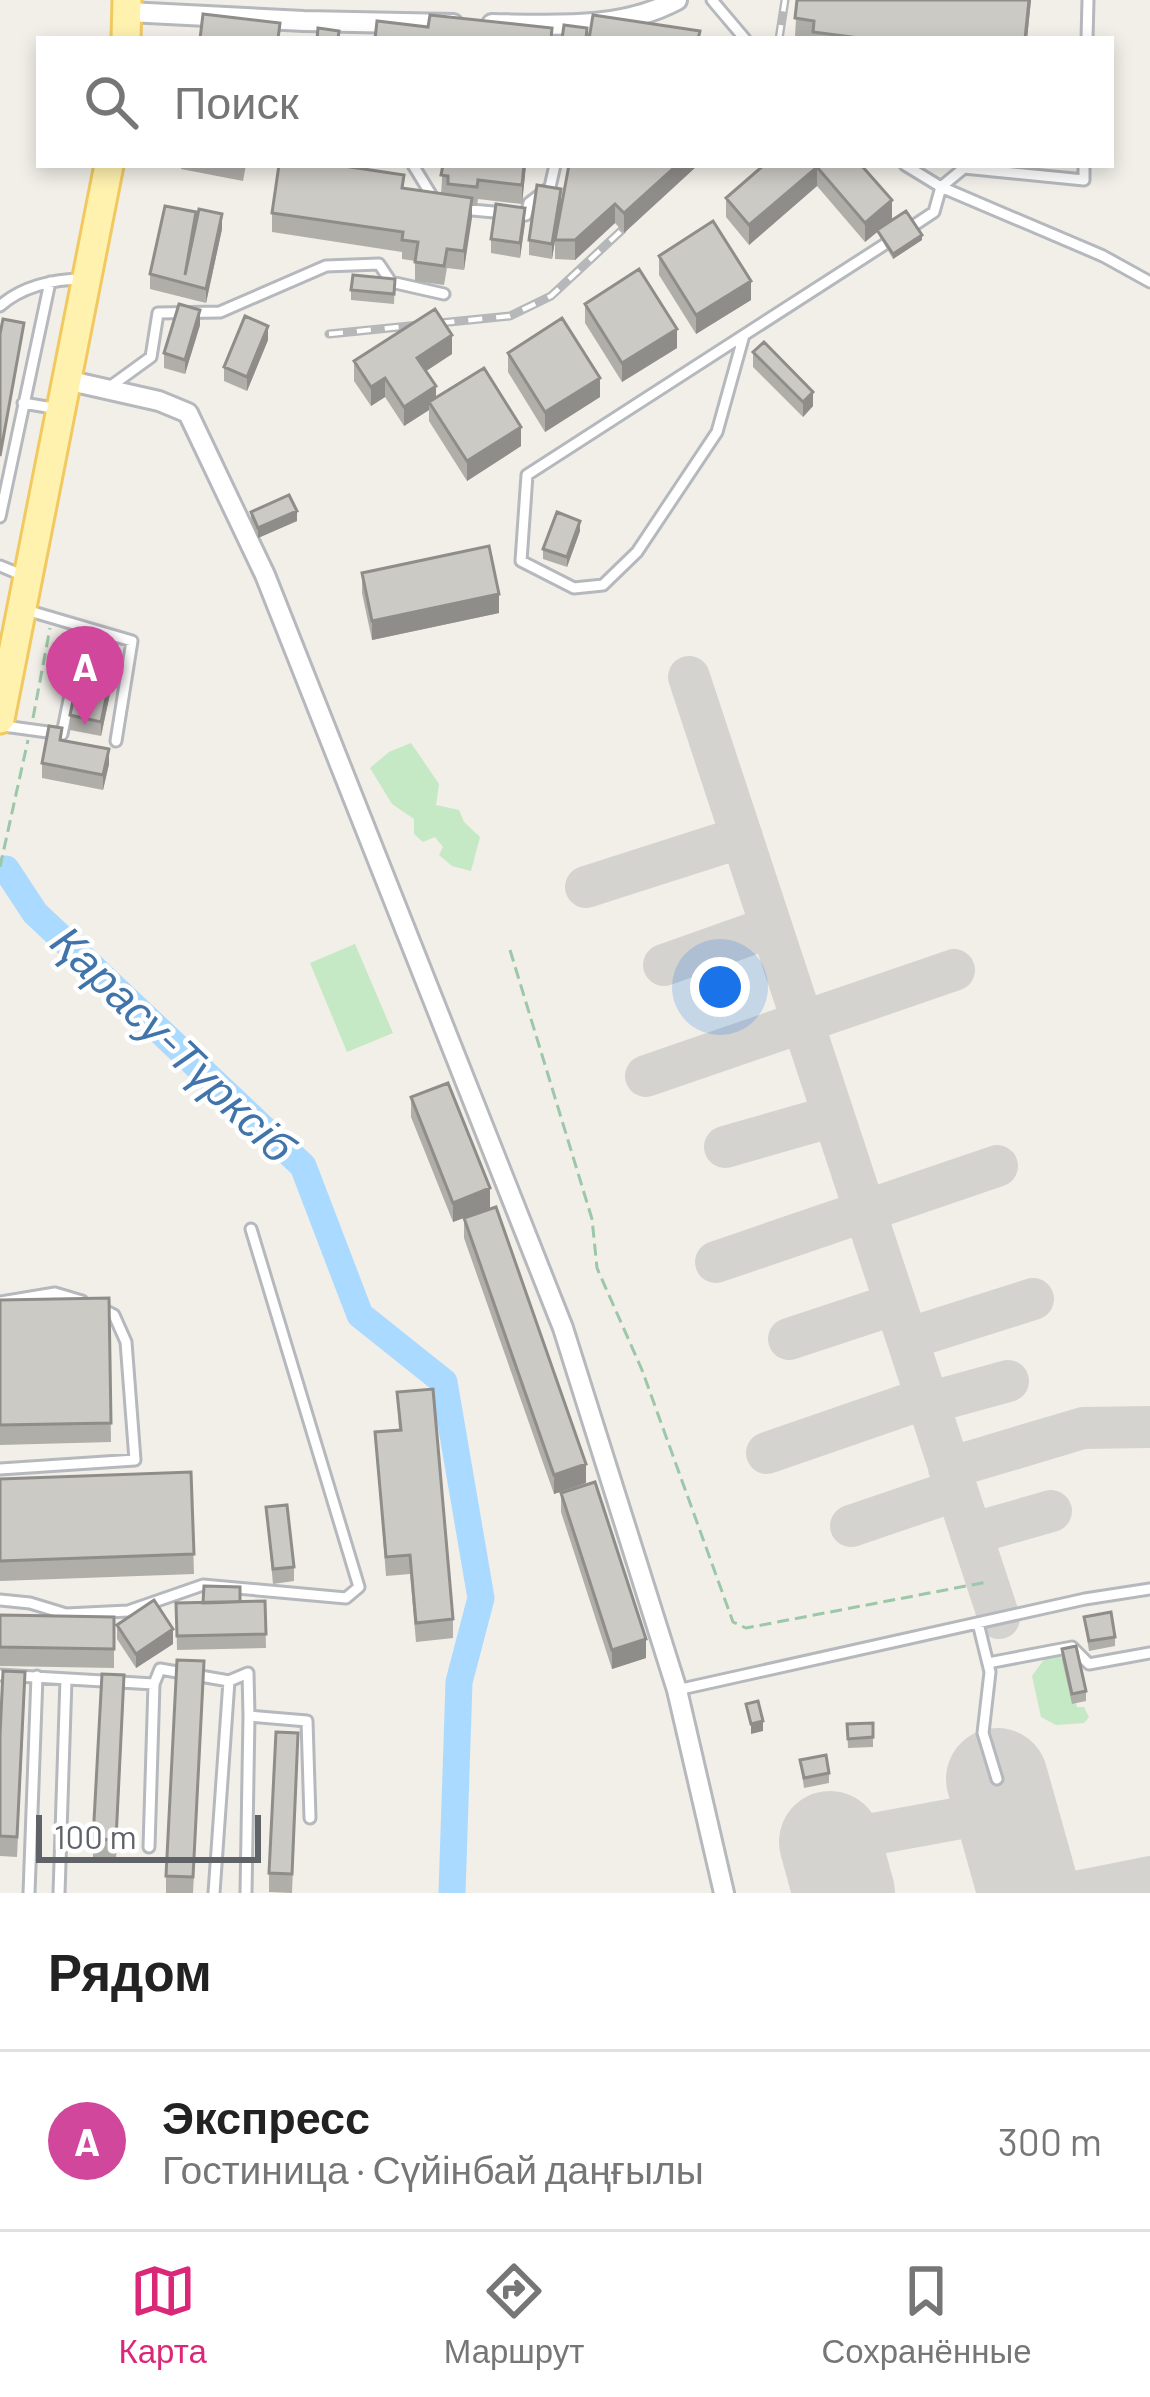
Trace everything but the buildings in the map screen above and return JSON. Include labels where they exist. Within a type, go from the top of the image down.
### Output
[{"type":"main road","points":[[0,722],[12,624],[27,577],[108,168]]},
{"type":"street","points":[[382,23],[384,0]]},
{"type":"street","points":[[503,24],[506,0]]},
{"type":"street","points":[[576,23],[577,0]]},
{"type":"street","points":[[124,13],[347,31],[382,23],[612,22],[642,16],[677,0]]},
{"type":"street","points":[[66,380],[159,401],[188,413],[265,575],[563,1328],[677,1690],[724,1893]]},
{"type":"lane","points":[[712,0],[742,36]]},
{"type":"lane","points":[[1087,36],[1088,0]]},
{"type":"lane","points":[[414,168],[439,206],[526,215],[529,203],[550,187],[554,168]]},
{"type":"lane","points":[[910,168],[941,187],[1102,256],[1150,282]]},
{"type":"lane","points":[[744,335],[718,432],[637,552],[603,585],[574,588],[521,561],[527,475],[934,212],[941,187],[964,168],[1084,180],[1084,168]]},
{"type":"lane","points":[[107,390],[151,357],[158,313],[220,312],[326,266],[380,264],[392,282],[444,294]]},
{"type":"lane","points":[[0,306],[13,295],[50,283],[87,279]]},
{"type":"lane","points":[[0,517],[50,283]]},
{"type":"lane","points":[[23,403],[59,409]]},
{"type":"lane","points":[[0,566],[27,577]]},
{"type":"lane","points":[[12,624],[85,627],[132,641],[116,741]]},
{"type":"lane","points":[[0,722],[62,734],[85,627]]},
{"type":"lane","points":[[0,1600],[30,1603],[66,1615],[128,1611],[203,1585],[346,1598],[359,1587],[251,1229]]},
{"type":"lane","points":[[0,1302],[55,1293],[114,1316],[126,1342],[135,1460],[0,1469]]},
{"type":"lane","points":[[677,1690],[1150,1589]]},
{"type":"lane","points":[[978,1623],[988,1664],[982,1733],[997,1779]]},
{"type":"lane","points":[[988,1664],[1072,1647],[1089,1664],[1150,1653]]},
{"type":"lane","points":[[149,1846],[154,1684],[160,1669],[229,1682],[248,1672],[246,1893]]},
{"type":"lane","points":[[0,1675],[154,1684]]},
{"type":"lane","points":[[29,1893],[37,1676]]},
{"type":"lane","points":[[58,1893],[66,1679]]},
{"type":"lane","points":[[214,1893],[229,1682]]},
{"type":"lane","points":[[249,1716],[307,1721],[310,1817]]},
{"type":"path","points":[[510,950],[592,1219],[597,1268],[642,1370],[733,1622],[746,1628],[987,1582]]},
{"type":"green space","points":[[411,743],[439,784],[436,805],[459,810],[480,837],[471,871],[452,866],[439,855],[443,847],[435,837],[423,842],[414,834],[414,819],[392,804],[370,768],[389,752]]},
{"type":"green space","points":[[355,944],[393,1033],[347,1052],[310,963]]},
{"type":"green space","points":[[1063,1654],[1077,1707],[1084,1707],[1089,1717],[1084,1723],[1056,1725],[1041,1717],[1032,1676],[1045,1658]]},
{"type":"waterway","name":"Қарасу-Түрксіб","points":[[6,869],[35,913],[303,1166],[360,1315],[444,1382],[481,1598],[459,1682],[452,1893]]},
{"type":"taxiway","points":[[689,677],[999,1618]]},
{"type":"taxiway","points":[[586,887],[742,837]]},
{"type":"taxiway","points":[[664,965],[771,927]]},
{"type":"taxiway","points":[[646,1076],[954,970]]},
{"type":"taxiway","points":[[725,1147],[833,1116]]},
{"type":"taxiway","points":[[716,1262],[997,1166]]},
{"type":"taxiway","points":[[907,1339],[1033,1299]]},
{"type":"taxiway","points":[[789,1339],[895,1304]]},
{"type":"taxiway","points":[[928,1403],[1008,1381]]},
{"type":"taxiway","points":[[767,1453],[926,1398]]},
{"type":"taxiway","points":[[949,1468],[1083,1428],[1150,1427]]},
{"type":"taxiway","points":[[851,1526],[957,1490]]},
{"type":"taxiway","points":[[971,1534],[1051,1511]]},
{"type":"taxiway","points":[[830,1842],[1004,1810]]},
{"type":"taxiway","points":[[1070,1893],[1150,1877]]},
{"type":"runway","points":[[997,1779],[1029,1893]]},
{"type":"runway","points":[[830,1842],[844,1893]]},
{"type":"railway","points":[[779,36],[785,0]]},
{"type":"railway","points":[[329,334],[510,316],[551,296],[622,230]]},
{"type":"place","name":"Экспресс","points":[[85,725]]}]
